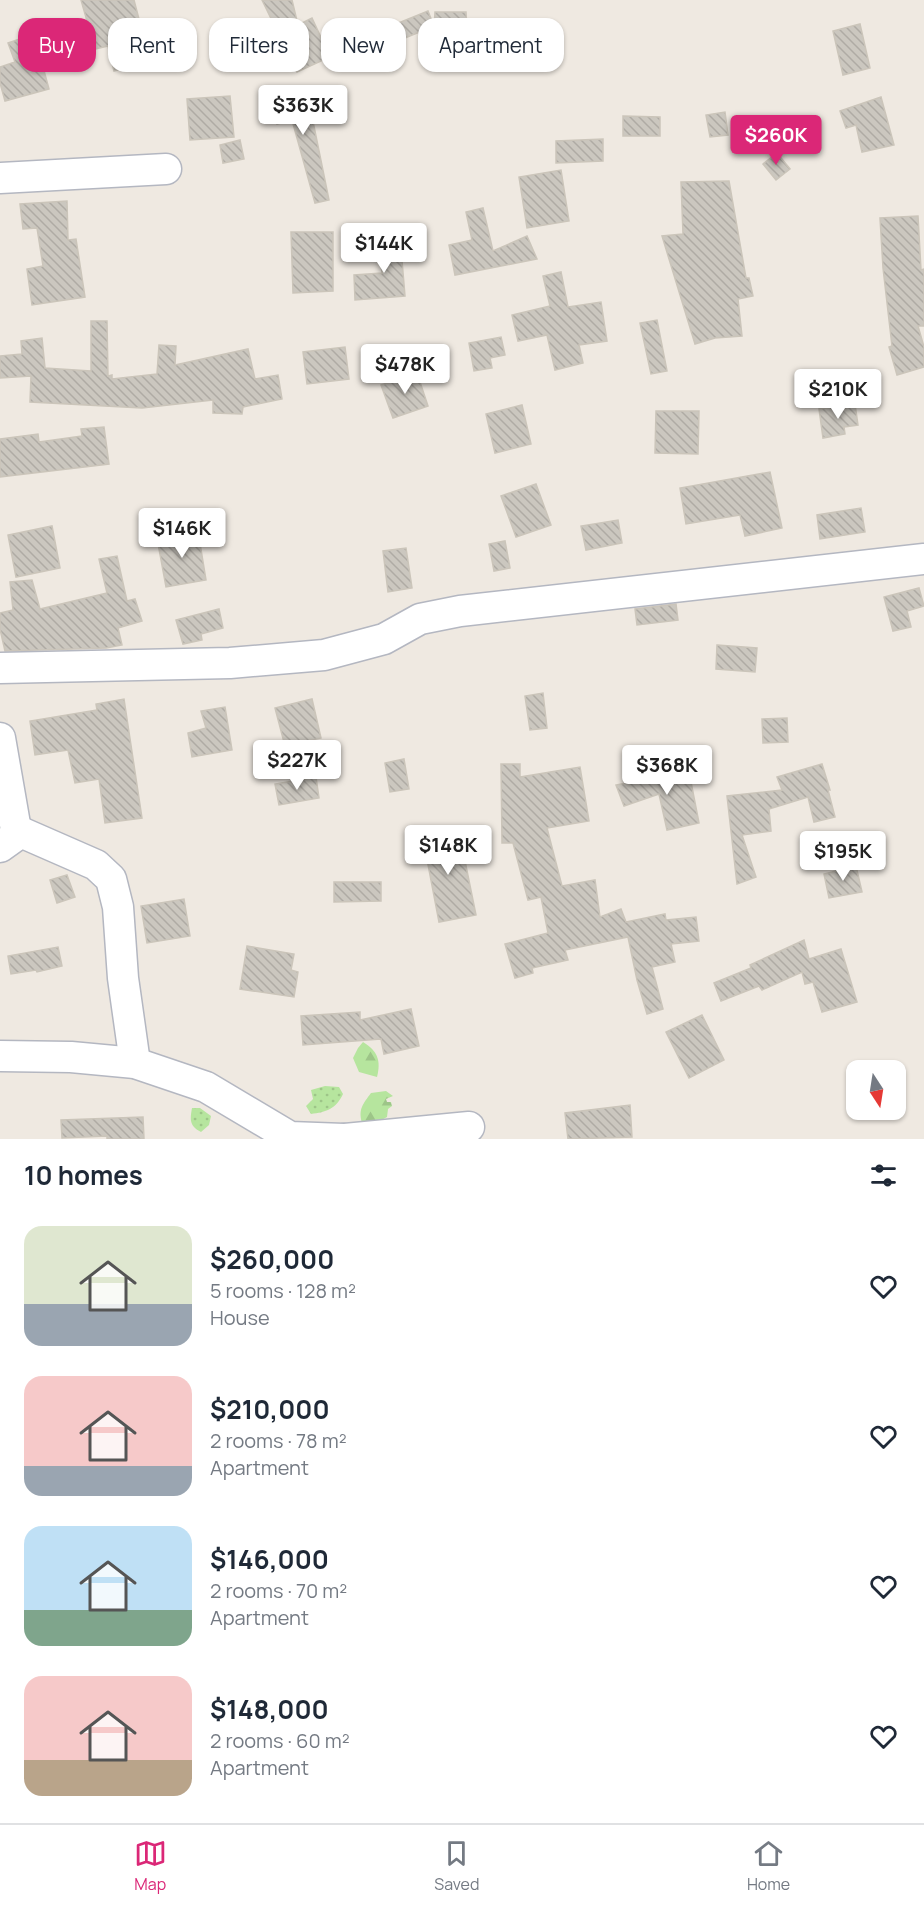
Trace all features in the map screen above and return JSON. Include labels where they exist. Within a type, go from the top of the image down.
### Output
[{"type":"street","points":[[0,178],[166,169]]},
{"type":"street","points":[[0,668],[230,663],[324,655],[384,639],[420,619],[460,611],[924,559]]},
{"type":"street","points":[[0,738],[8,838],[96,865],[111,879],[118,907],[123,978],[135,1063]]},
{"type":"street","points":[[0,1056],[71,1057],[135,1063],[206,1087],[290,1137],[345,1139],[469,1127]]},
{"type":"green space","points":[[363,1042],[372,1049],[377,1057],[379,1066],[377,1077],[359,1072],[353,1058]]},
{"type":"green space","points":[[325,1086],[339,1087],[343,1094],[330,1109],[311,1114],[306,1106],[313,1099],[311,1090]]},
{"type":"green space","points":[[386,1091],[393,1096],[386,1099],[387,1102],[391,1102],[392,1106],[388,1109],[387,1117],[374,1124],[362,1123],[361,1110],[371,1093]]},
{"type":"green space","points":[[192,1108],[200,1108],[211,1116],[209,1125],[201,1132],[191,1122]]},
{"type":"building","points":[[81,0],[134,0],[139,18],[108,18],[108,46],[96,49],[96,18],[86,18]]},
{"type":"building","points":[[262,0],[292,0],[296,18],[271,18]]},
{"type":"building","points":[[428,11],[431,18],[418,18],[418,33],[406,38],[406,20]]},
{"type":"building","points":[[435,12],[466,12],[466,18],[435,18]]},
{"type":"building","points":[[312,18],[321,38],[321,61],[309,67],[309,20]]},
{"type":"building","points":[[860,24],[870,68],[843,75],[833,31]]},
{"type":"building","points":[[18,40],[18,72],[44,72],[49,89],[5,101],[0,83],[0,67],[15,62],[8,43]]},
{"type":"building","points":[[306,87],[329,200],[315,203],[292,120],[277,124],[270,95]]},
{"type":"building","points":[[230,96],[234,137],[190,140],[187,99]]},
{"type":"building","points":[[881,97],[894,145],[862,152],[856,125],[846,128],[840,111]]},
{"type":"building","points":[[725,112],[728,135],[710,137],[706,115]]},
{"type":"building","points":[[623,116],[660,117],[660,136],[623,136]]},
{"type":"building","points":[[603,139],[603,161],[556,163],[556,141]]},
{"type":"building","points":[[240,140],[244,159],[223,163],[220,145]]},
{"type":"building","points":[[777,153],[790,169],[776,180],[763,164]]},
{"type":"building","points":[[561,170],[569,221],[527,228],[519,177]]},
{"type":"building","points":[[729,181],[746,278],[749,278],[753,296],[738,299],[742,336],[715,338],[695,344],[662,236],[683,234],[681,182]]},
{"type":"building","points":[[67,201],[68,240],[76,239],[85,297],[32,305],[27,269],[43,266],[37,228],[23,229],[20,204]]},
{"type":"building","points":[[483,208],[493,251],[527,236],[537,259],[455,275],[449,245],[472,240],[466,212]]},
{"type":"building","points":[[918,216],[921,270],[924,269],[924,326],[918,326],[924,347],[924,367],[897,375],[889,347],[892,346],[880,218]]},
{"type":"building","points":[[291,232],[333,232],[333,291],[293,293]]},
{"type":"building","points":[[400,237],[405,296],[355,300],[354,275],[382,273],[378,240]]},
{"type":"building","points":[[561,272],[568,307],[601,302],[607,341],[579,345],[583,363],[555,370],[547,335],[518,341],[512,315],[550,306],[543,276]]},
{"type":"building","points":[[657,320],[667,371],[651,374],[640,323]]},
{"type":"building","points":[[91,321],[107,321],[108,376],[112,375],[112,379],[157,374],[159,345],[176,346],[175,365],[248,349],[255,379],[278,375],[282,399],[243,407],[242,414],[213,413],[213,400],[142,408],[30,402],[31,376],[0,378],[0,356],[22,354],[21,341],[42,338],[45,368],[91,371]]},
{"type":"building","points":[[501,337],[505,355],[490,358],[492,368],[474,371],[469,343]]},
{"type":"building","points":[[345,347],[349,379],[307,384],[303,352]]},
{"type":"building","points":[[417,373],[428,406],[393,418],[381,385]]},
{"type":"building","points":[[855,404],[858,425],[844,427],[845,434],[823,438],[819,409]]},
{"type":"building","points":[[522,405],[531,444],[495,453],[486,414]]},
{"type":"building","points":[[656,411],[699,411],[698,454],[655,453]]},
{"type":"building","points":[[104,427],[109,464],[0,477],[0,439],[38,434],[39,442],[82,436],[81,429]]},
{"type":"building","points":[[770,472],[782,528],[745,536],[740,515],[686,524],[680,488]]},
{"type":"building","points":[[536,484],[551,525],[516,537],[501,496]]},
{"type":"building","points":[[861,508],[865,532],[820,539],[817,515]]},
{"type":"building","points":[[618,520],[622,543],[586,550],[581,526]]},
{"type":"building","points":[[52,526],[60,568],[16,577],[8,535]]},
{"type":"building","points":[[198,531],[206,580],[166,587],[157,538]]},
{"type":"building","points":[[505,541],[510,568],[494,571],[489,544]]},
{"type":"building","points":[[406,548],[412,588],[388,592],[383,551]]},
{"type":"building","points":[[117,556],[127,601],[135,599],[142,621],[118,628],[122,645],[106,648],[5,651],[0,629],[0,613],[13,610],[10,582],[32,580],[40,609],[107,593],[99,559]]},
{"type":"building","points":[[919,588],[924,606],[907,611],[911,627],[893,631],[884,597]]},
{"type":"building","points":[[676,604],[678,620],[637,625],[635,609]]},
{"type":"building","points":[[219,609],[223,628],[201,634],[202,640],[183,644],[176,620]]},
{"type":"building","points":[[717,645],[757,648],[755,672],[716,669]]},
{"type":"building","points":[[543,693],[547,728],[530,730],[525,696]]},
{"type":"building","points":[[124,699],[142,818],[105,823],[99,779],[75,783],[68,750],[35,755],[30,721],[97,710],[96,704]]},
{"type":"building","points":[[312,699],[321,738],[285,746],[275,708]]},
{"type":"building","points":[[225,707],[232,750],[192,757],[188,733],[206,728],[201,711]]},
{"type":"building","points":[[787,718],[788,742],[763,743],[762,719]]},
{"type":"building","points":[[404,759],[409,789],[390,792],[385,763]]},
{"type":"building","points":[[501,764],[520,764],[520,777],[580,767],[589,821],[547,828],[562,886],[595,880],[600,917],[621,909],[626,922],[665,914],[666,920],[696,917],[699,941],[671,944],[675,962],[652,967],[663,1009],[647,1014],[628,937],[565,950],[568,960],[532,968],[533,973],[515,978],[505,944],[548,933],[541,897],[528,900],[513,843],[502,843]]},
{"type":"building","points":[[822,764],[835,817],[814,822],[808,797],[769,809],[771,831],[742,835],[756,877],[737,884],[727,796],[782,790],[777,777]]},
{"type":"building","points":[[699,768],[702,778],[691,782],[699,823],[667,830],[659,794],[624,806],[616,785]]},
{"type":"building","points":[[316,777],[319,798],[279,805],[275,784]]},
{"type":"building","points":[[455,830],[460,862],[465,861],[476,915],[439,922],[426,854],[422,855],[419,835]]},
{"type":"building","points":[[823,841],[826,858],[807,862],[804,845]]},
{"type":"building","points":[[856,866],[862,892],[829,898],[824,874]]},
{"type":"building","points":[[67,875],[75,897],[57,903],[50,880]]},
{"type":"building","points":[[334,882],[381,882],[381,901],[334,902]]},
{"type":"building","points":[[184,899],[190,936],[147,943],[141,906]]},
{"type":"building","points":[[804,940],[809,959],[841,949],[857,1002],[822,1012],[813,982],[805,984],[802,972],[762,990],[759,986],[721,1001],[714,983],[751,968],[750,965]]},
{"type":"building","points":[[247,946],[294,954],[291,970],[298,972],[294,997],[240,989]]},
{"type":"building","points":[[58,947],[62,966],[37,972],[36,970],[11,974],[8,956]]},
{"type":"building","points":[[411,1009],[419,1046],[384,1054],[381,1039],[303,1045],[301,1016],[360,1012],[360,1020]]},
{"type":"building","points":[[702,1015],[724,1060],[689,1078],[666,1032]]},
{"type":"building","points":[[630,1105],[632,1137],[568,1139],[565,1113]]},
{"type":"building","points":[[143,1117],[144,1139],[107,1139],[107,1136],[62,1138],[61,1120]]}]
